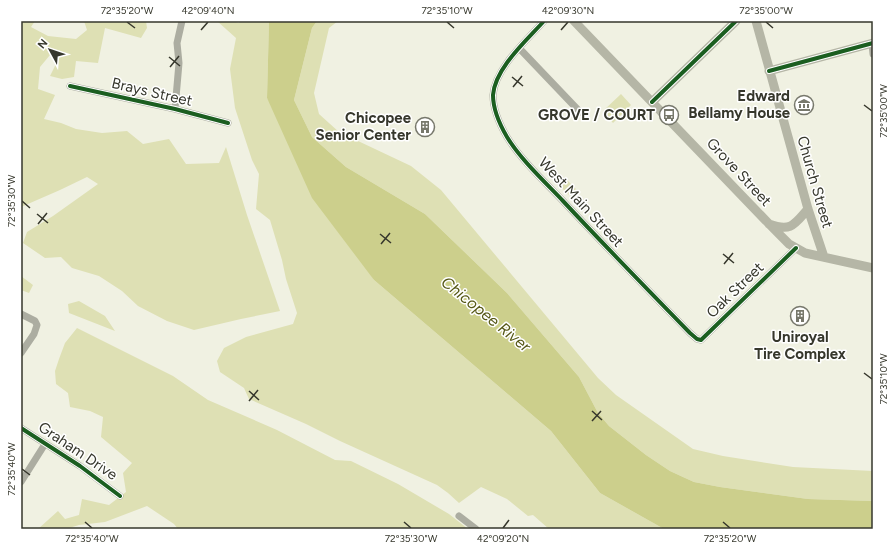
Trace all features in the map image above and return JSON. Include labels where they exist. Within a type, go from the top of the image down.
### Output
[{"type":"main road","name":"Grove Street","points":[[574,21],[784,240],[805,253],[873,268]]},
{"type":"main road","points":[[652,102],[736,21]]},
{"type":"main road","name":"Church Street","points":[[756,21],[808,209],[824,257]]},
{"type":"main road","points":[[770,71],[872,43]]},
{"type":"main road","points":[[768,224],[780,228],[789,227],[808,209]]},
{"type":"street","points":[[175,109],[179,63],[177,43],[182,21]]},
{"type":"street","name":"West Main Street","points":[[544,21],[508,61],[498,78],[494,89],[493,100],[501,125],[513,145],[524,159],[690,333]]},
{"type":"street","points":[[872,43],[873,54]]},
{"type":"street","points":[[519,48],[580,112]]},
{"type":"street","name":"Brays Street","points":[[70,86],[175,109],[228,123]]},
{"type":"street","name":"Oak Street","points":[[690,333],[697,339],[701,340],[796,248]]},
{"type":"street","points":[[21,314],[35,321],[37,325],[34,334],[21,353]]},
{"type":"street","name":"Graham Drive","points":[[21,428],[80,466],[120,496]]},
{"type":"street","points":[[21,482],[45,444]]},
{"type":"street","points":[[459,516],[476,529]]},
{"type":"shaded area","points":[[21,21],[35,21],[31,27],[48,36],[76,39],[87,30],[84,21],[146,21],[147,28],[141,38],[105,28],[98,63],[76,61],[74,77],[62,79],[50,76],[59,58],[50,55],[40,67],[38,89],[55,95],[44,119],[61,123],[76,129],[102,133],[127,131],[143,144],[169,139],[186,164],[219,163],[226,147],[247,215],[280,311],[194,330],[167,321],[138,306],[122,291],[99,276],[72,268],[61,257],[45,258],[23,243],[27,232],[53,216],[98,184],[87,177],[21,207]]},
{"type":"shaded area","points":[[217,21],[232,21],[239,23],[240,21],[269,21],[267,98],[374,280],[551,431],[600,493],[664,529],[549,529],[533,515],[528,516],[507,499],[481,487],[459,503],[437,485],[249,399],[244,388],[220,372],[217,361],[224,348],[246,337],[293,324],[297,313],[270,220],[256,209],[259,174],[252,160],[235,108],[230,69],[236,38]]},
{"type":"shaded area","points":[[317,21],[338,21],[329,28],[314,93],[319,114],[339,132],[411,166],[441,190],[598,378],[616,395],[693,449],[723,456],[793,467],[873,471],[873,501],[808,499],[694,482],[670,471],[646,455],[609,426],[598,413],[579,377],[507,293],[425,214],[346,167],[312,137],[294,100],[312,28]]},
{"type":"shaded area","points":[[621,94],[631,105],[613,123],[603,111]]},
{"type":"shaded area","points":[[564,177],[576,189],[569,195],[558,184]]},
{"type":"shaded area","points":[[21,276],[33,285],[29,293],[21,290]]},
{"type":"shaded area","points":[[79,301],[105,316],[115,331],[69,313],[68,304]]},
{"type":"shaded area","points":[[77,328],[173,376],[208,400],[277,430],[335,460],[351,461],[398,484],[449,514],[468,529],[178,529],[174,524],[147,506],[105,522],[79,525],[66,529],[38,529],[58,511],[65,519],[79,515],[82,499],[109,505],[126,492],[123,473],[132,463],[101,437],[103,417],[90,411],[70,407],[68,393],[56,384],[55,371],[65,343]]},
{"type":"water","name":"Chicopee River","points":[[269,21],[317,21],[312,28],[294,100],[312,137],[346,167],[425,214],[507,293],[579,377],[598,413],[609,426],[646,455],[670,471],[694,482],[808,499],[873,501],[873,529],[664,529],[600,493],[551,431],[374,280],[312,198],[267,98]]},
{"type":"cycle path","points":[[544,21],[513,55],[499,75],[493,95],[497,117],[507,137],[519,154],[690,333],[697,339],[701,340],[796,248]]},
{"type":"cycle path","points":[[652,102],[736,21]]},
{"type":"cycle path","points":[[769,71],[873,43]]},
{"type":"cycle path","points":[[70,86],[175,109],[228,123]]},
{"type":"cycle path","points":[[21,428],[80,466],[120,496]]},
{"type":"place","name":"Edward Bellamy House","points":[[804,105]]},
{"type":"place","name":"GROVE / COURT","points":[[669,115]]},
{"type":"place","name":"Chicopee Senior Center","points":[[425,127]]},
{"type":"place","name":"Uniroyal Tire Complex","points":[[800,316]]}]
